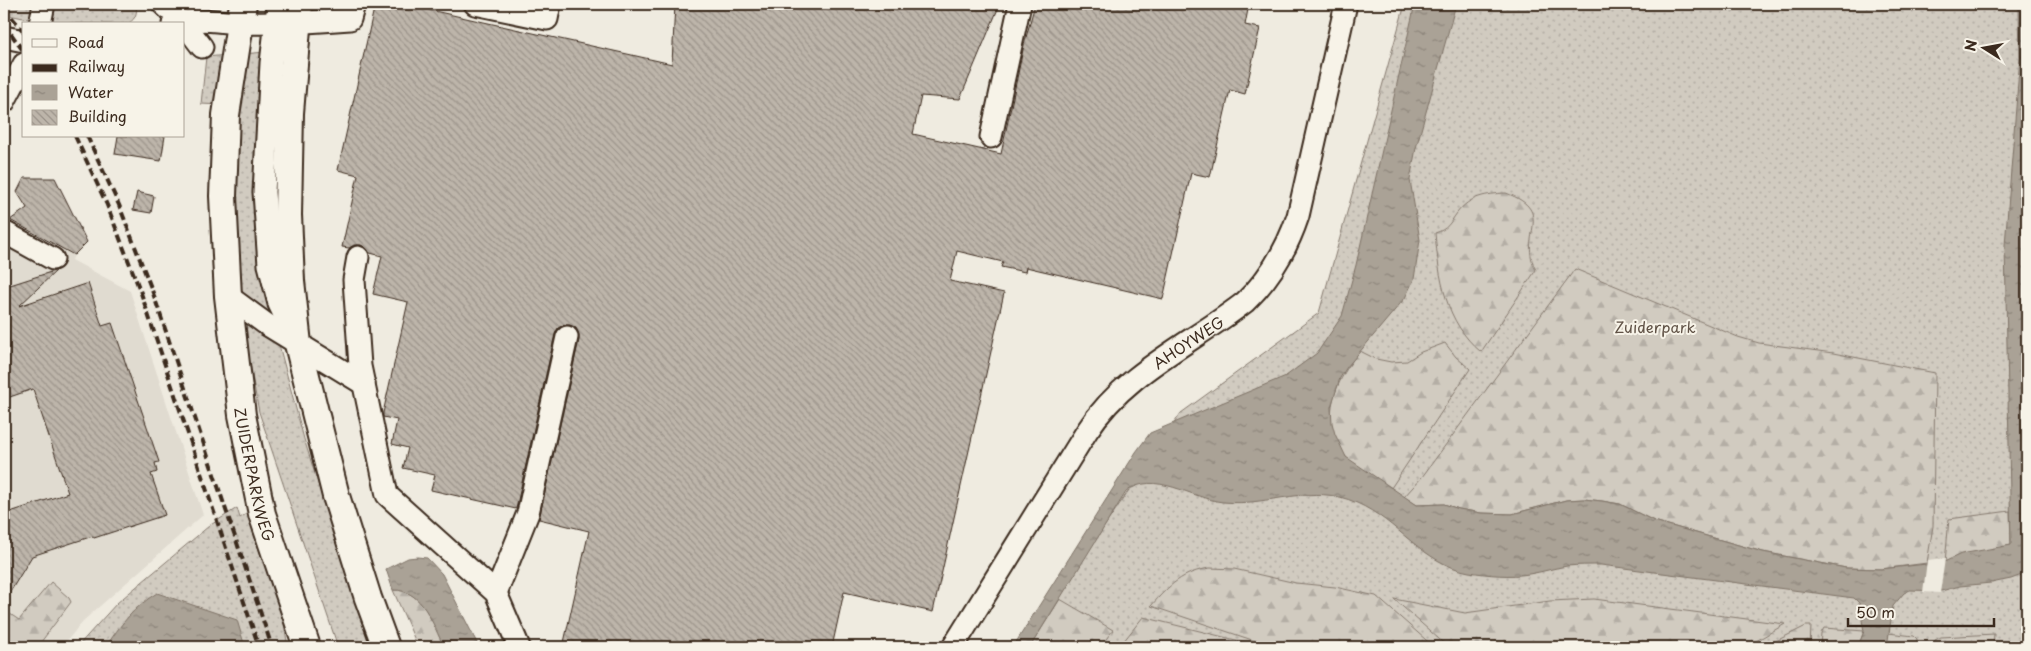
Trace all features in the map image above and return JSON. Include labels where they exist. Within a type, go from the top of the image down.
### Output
[{"type":"main road","name":"ZUIDERPARKWEG","points":[[242,13],[226,115],[223,196],[228,296],[242,415],[262,514],[308,647]]},
{"type":"main road","points":[[287,13],[290,113],[288,215],[298,344],[336,496],[368,598],[386,647]]},
{"type":"street","points":[[40,22],[44,4]]},
{"type":"street","points":[[163,4],[178,22],[242,13],[287,13],[334,20],[350,19],[354,4]]},
{"type":"street","points":[[475,4],[547,19],[550,4]]},
{"type":"street","points":[[991,137],[1020,4]]},
{"type":"street","name":"AHOYWEG","points":[[953,647],[1087,431],[1106,406],[1136,378],[1245,302],[1276,266],[1290,240],[1298,216],[1346,4]]},
{"type":"street","points":[[185,29],[202,47]]},
{"type":"street","points":[[4,102],[15,48]]},
{"type":"street","points":[[4,232],[53,259]]},
{"type":"street","points":[[358,257],[354,280],[360,366],[387,495],[496,593],[519,647]]},
{"type":"street","points":[[228,296],[298,344],[329,361],[364,384]]},
{"type":"street","points":[[496,593],[528,513],[567,337]]},
{"type":"shaded area","points":[[4,216],[74,255],[72,260],[130,291],[203,515],[83,621],[62,647],[8,647],[4,644]]},
{"type":"green space","points":[[4,4],[37,4],[33,20],[4,14]]},
{"type":"green space","points":[[55,4],[136,4],[137,11],[135,17],[130,22],[50,22]]},
{"type":"green space","name":"Zuiderpark","points":[[1405,4],[2027,4],[2027,647],[1023,647],[1181,413],[1319,313]]},
{"type":"green space","points":[[266,52],[268,296],[272,317],[244,296],[239,285],[236,225],[242,54]]},
{"type":"green space","points":[[228,55],[221,105],[201,104],[206,57]]},
{"type":"green space","points":[[1506,193],[1521,200],[1530,208],[1533,216],[1530,246],[1531,257],[1536,270],[1481,352],[1459,327],[1446,298],[1439,266],[1435,233],[1446,228],[1462,207],[1473,199],[1485,195]]},
{"type":"green space","points":[[1575,269],[1738,337],[1759,343],[1833,353],[1935,373],[1933,526],[1927,563],[1881,569],[1846,568],[1763,552],[1654,521],[1620,504],[1602,501],[1566,500],[1512,514],[1481,513],[1444,504],[1417,505],[1404,497],[1422,477]]},
{"type":"green space","points":[[242,318],[279,345],[304,439],[371,647],[338,647],[259,412]]},
{"type":"green space","points":[[1445,343],[1456,357],[1470,369],[1391,488],[1350,462],[1337,443],[1331,416],[1337,389],[1343,376],[1360,351],[1376,359],[1391,362],[1407,361],[1421,352]]},
{"type":"green space","points":[[263,503],[288,647],[77,647],[117,603],[209,526],[237,508],[240,518]]},
{"type":"green space","points":[[2010,511],[2011,545],[1945,562],[1949,519]]},
{"type":"green space","points":[[1210,568],[1234,569],[1296,583],[1335,587],[1376,596],[1434,647],[1273,647],[1151,606],[1164,592],[1184,576]]},
{"type":"green space","points":[[51,582],[71,602],[41,642],[42,645],[40,647],[4,647],[4,610],[19,620]]},
{"type":"green space","points":[[393,590],[403,591],[412,595],[419,602],[431,619],[444,647],[418,647]]},
{"type":"green space","points":[[1060,599],[1113,630],[1100,647],[1030,647]]},
{"type":"green space","points":[[1394,599],[1465,613],[1550,601],[1594,599],[1785,624],[1746,647],[1448,647]]},
{"type":"green space","points":[[1143,617],[1248,643],[1259,647],[1119,647]]},
{"type":"green space","points":[[1806,626],[1811,626],[1810,647],[1764,647]]},
{"type":"green space","points":[[1824,628],[1864,631],[1858,647],[1820,647],[1821,633]]},
{"type":"green space","points":[[1888,633],[1914,636],[1917,639],[1916,647],[1887,647]]},
{"type":"green space","points":[[1994,634],[1993,647],[1934,647],[1935,640],[1941,637]]},
{"type":"water","points":[[1415,4],[1456,4],[1416,148],[1410,180],[1420,240],[1414,279],[1405,298],[1347,367],[1340,378],[1331,407],[1335,434],[1346,457],[1417,505],[1444,504],[1481,513],[1512,514],[1566,500],[1602,501],[1620,504],[1654,521],[1763,552],[1846,568],[1881,569],[1944,562],[1961,554],[2011,545],[2005,245],[2020,57],[2019,8],[2013,4],[2027,4],[2027,573],[2011,579],[1960,586],[1941,591],[1910,590],[1904,593],[1893,606],[1887,647],[1858,647],[1864,631],[1859,603],[1854,598],[1601,565],[1567,566],[1514,575],[1469,572],[1438,560],[1372,511],[1340,497],[1307,495],[1240,503],[1223,502],[1211,500],[1173,487],[1149,483],[1137,486],[1126,492],[1030,647],[1013,647],[1136,452],[1150,433],[1286,376],[1317,353],[1342,316],[1356,265]]},
{"type":"water","points":[[408,558],[427,558],[442,574],[479,647],[444,647],[426,610],[419,602],[412,595],[403,591],[393,590],[386,569]]},
{"type":"water","points":[[157,593],[237,620],[245,647],[106,647],[128,617]]},
{"type":"pier","points":[[1945,559],[1940,593],[1923,592],[1927,561]]},
{"type":"building","points":[[375,4],[403,4],[672,64],[675,4],[1000,4],[960,99],[921,96],[913,134],[1001,154],[1024,45],[1035,4],[1249,4],[1245,25],[1260,28],[1245,94],[1230,90],[1210,177],[1191,173],[1163,299],[1026,267],[1025,272],[1001,267],[1003,262],[957,251],[950,281],[1004,293],[933,612],[844,592],[832,647],[563,647],[589,531],[539,519],[579,340],[576,328],[564,325],[558,328],[555,334],[516,509],[431,490],[435,475],[403,468],[408,448],[392,444],[397,420],[383,417],[408,302],[373,294],[382,256],[370,253],[361,245],[354,245],[349,248],[342,247],[358,175],[338,170]]},
{"type":"building","points":[[118,138],[165,138],[161,161],[115,154]]},
{"type":"building","points":[[24,178],[55,178],[87,242],[74,255],[10,220],[27,208],[17,192]]},
{"type":"building","points":[[137,192],[154,196],[151,213],[133,210]]},
{"type":"building","points":[[57,270],[19,306],[88,283],[102,326],[112,323],[159,462],[155,463],[157,472],[151,474],[165,515],[32,556],[4,602],[4,541],[6,538],[4,514],[68,493],[33,389],[4,399],[4,287]]},
{"type":"railway","points":[[4,8],[22,30]]},
{"type":"railway","points":[[4,24],[22,49]]},
{"type":"railway","points":[[76,138],[107,205],[141,293],[259,647]]},
{"type":"railway","points":[[88,138],[119,205],[153,293],[272,647]]}]
